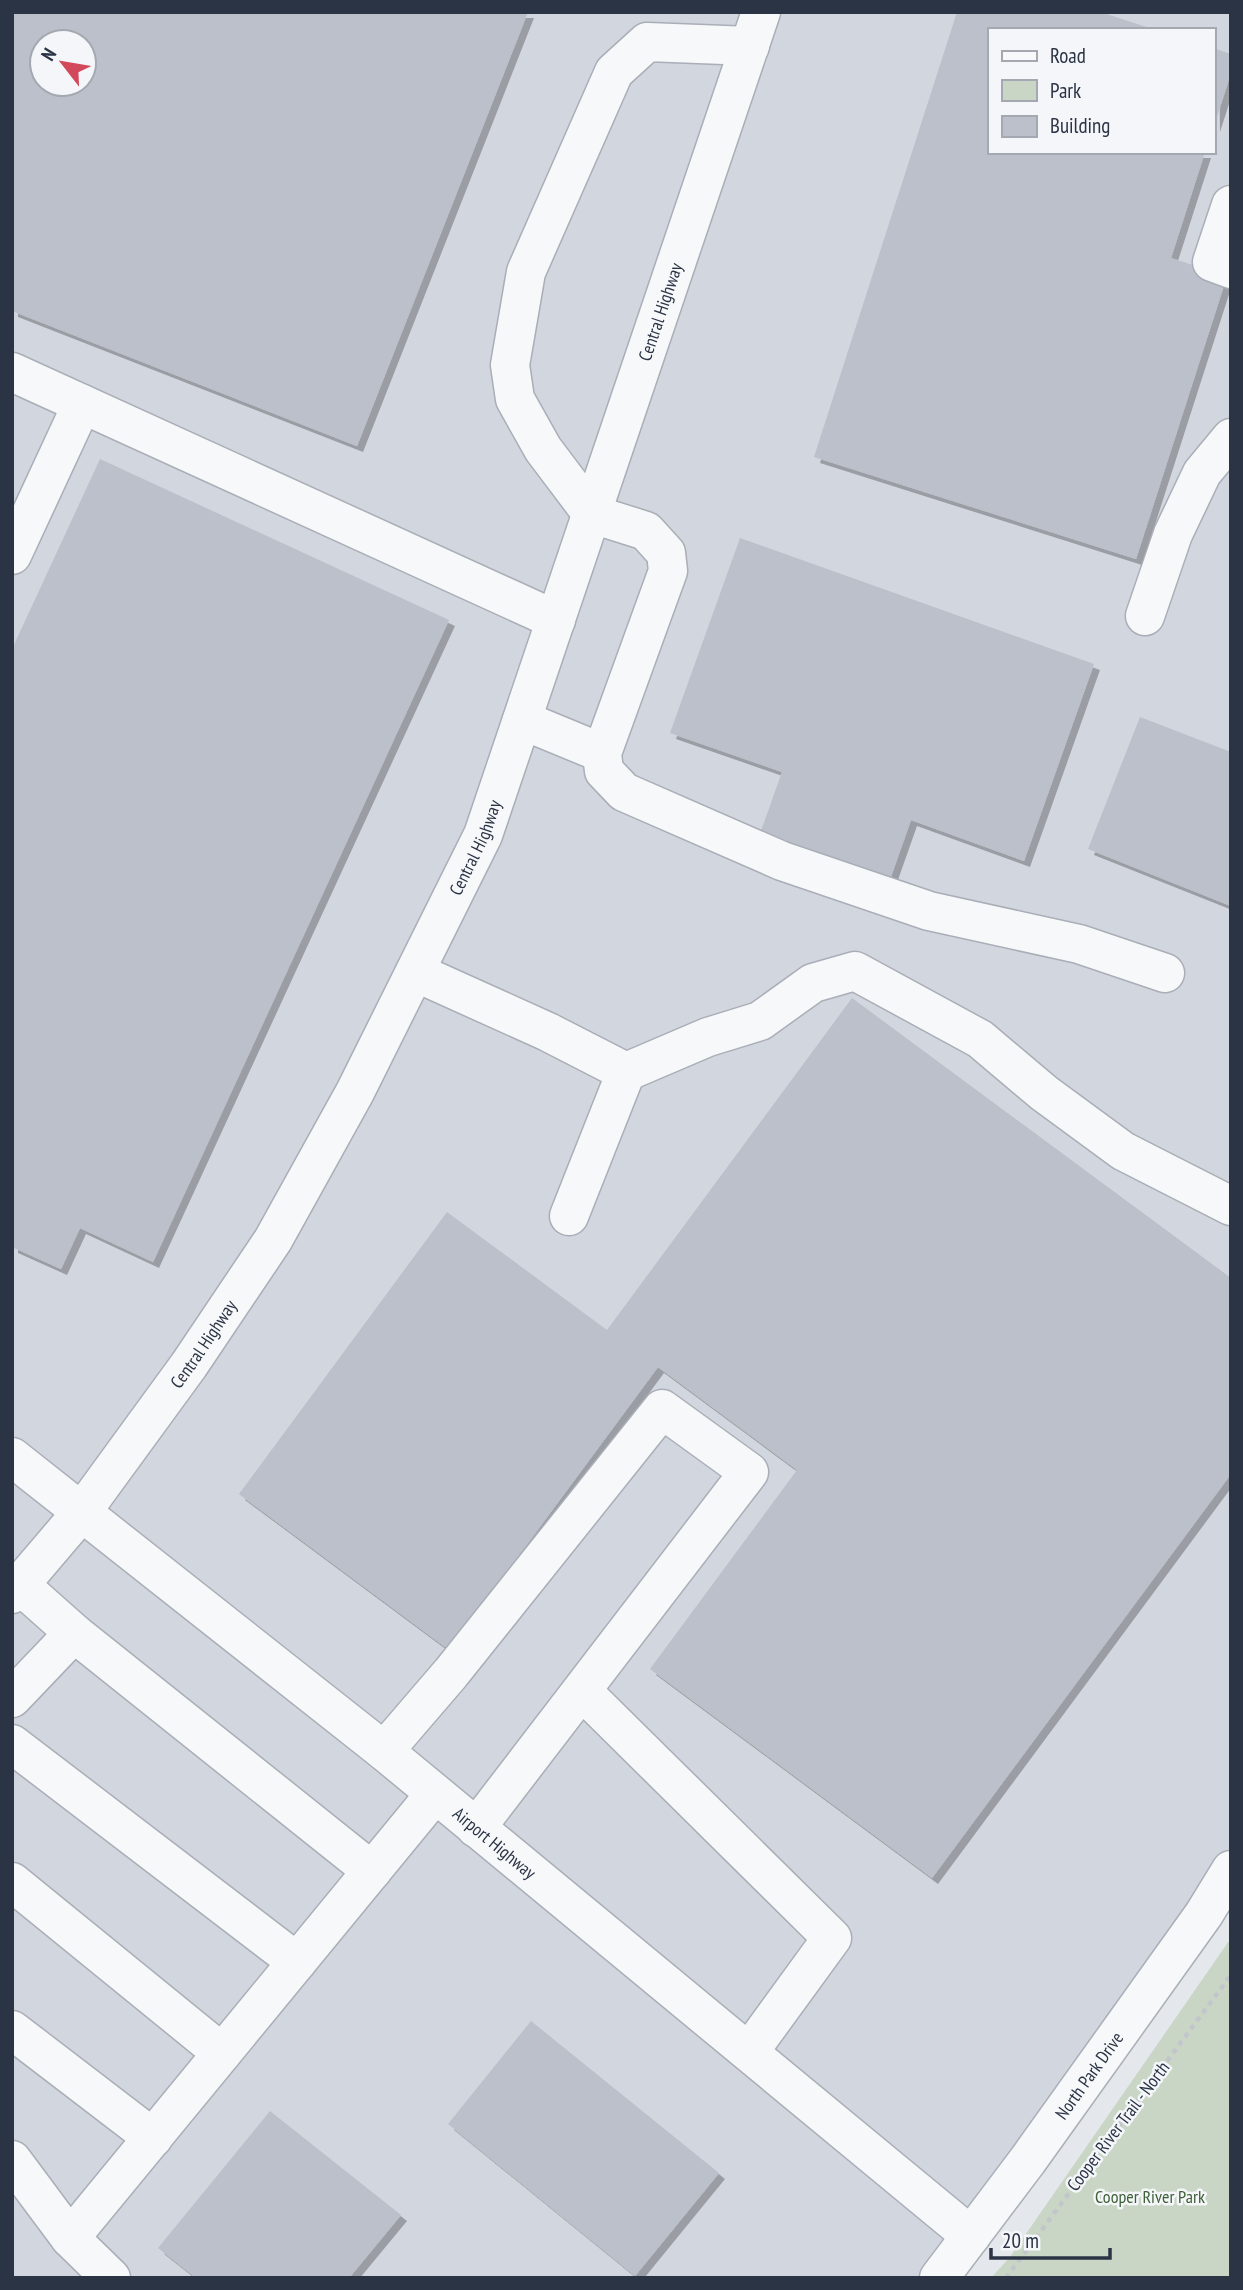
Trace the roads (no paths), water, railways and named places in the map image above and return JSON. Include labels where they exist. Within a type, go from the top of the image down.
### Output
[{"type":"street","name":"Central Highway","points":[[16,1590],[81,1513],[189,1365],[273,1240],[355,1092],[483,835],[755,29]]},
{"type":"street","points":[[755,29],[648,42],[614,72],[526,272],[510,365],[515,399],[543,449],[592,514],[646,531],[666,553],[668,571],[602,753],[604,771],[624,792],[782,861],[929,911],[1079,944],[1165,973]]},
{"type":"street","points":[[1231,205],[1212,262],[1231,269]]},
{"type":"street","points":[[14,378],[82,404],[556,620]]},
{"type":"street","points":[[12,555],[82,404]]},
{"type":"street","points":[[1144,616],[1172,534],[1202,473],[1231,439]]},
{"type":"street","points":[[522,720],[602,753]]},
{"type":"street","points":[[569,1216],[626,1072],[708,1037],[760,1021],[813,983],[855,971],[980,1039],[1044,1093],[1123,1151],[1231,1206]]},
{"type":"street","points":[[415,972],[548,1032],[626,1072]]},
{"type":"street","points":[[384,1751],[662,1409],[749,1472],[477,1828]]},
{"type":"street","name":"Airport Highway","points":[[12,1457],[384,1751],[971,2236]]},
{"type":"street","points":[[16,1590],[74,1633],[372,1871]]},
{"type":"street","points":[[12,1699],[74,1633]]},
{"type":"street","points":[[582,1691],[832,1938],[749,2052]]},
{"type":"street","points":[[12,1744],[297,1962]]},
{"type":"street","points":[[70,2238],[435,1794]]},
{"type":"street","name":"North Park Drive","points":[[939,2278],[1196,1925],[1231,1870]]},
{"type":"street","points":[[12,1882],[222,2053]]},
{"type":"street","points":[[12,2030],[153,2138]]},
{"type":"street","points":[[12,2160],[70,2238],[111,2278]]},
{"type":"park label","name":"Cooper River Park","points":[[1150,2196]]}]
